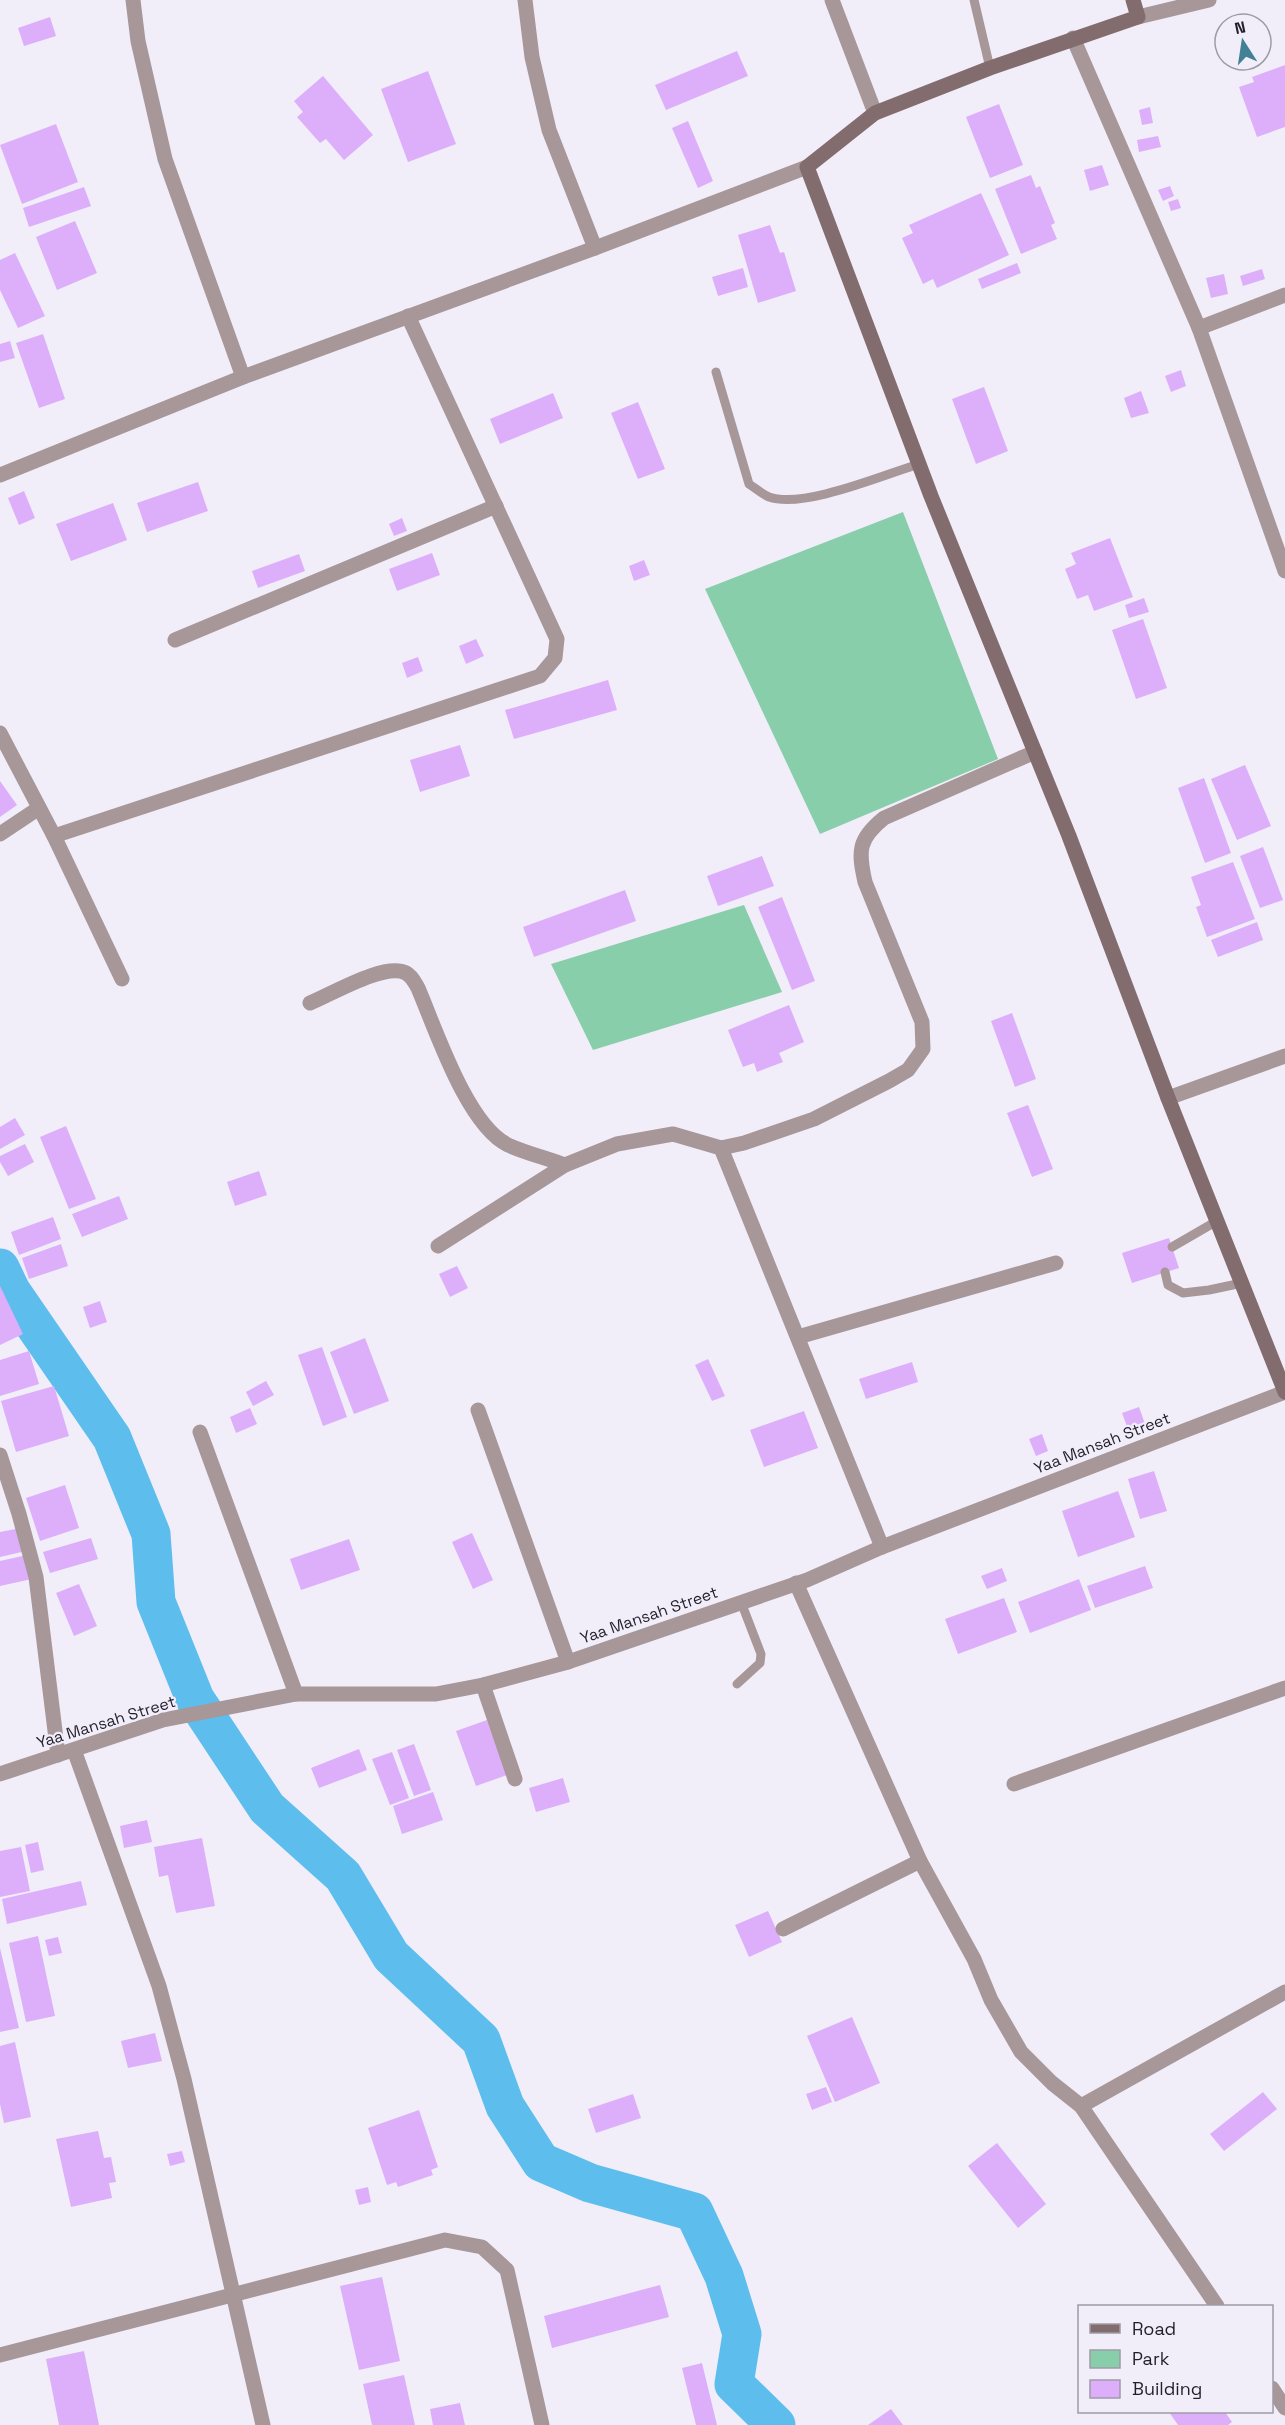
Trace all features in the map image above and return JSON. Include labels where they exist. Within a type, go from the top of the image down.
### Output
[{"type":"street","points":[[133,0],[138,41],[165,159],[243,377]]},
{"type":"street","points":[[525,0],[532,57],[549,130],[595,248]]},
{"type":"street","points":[[832,0],[875,113]]},
{"type":"street","points":[[1133,0],[1137,17]]},
{"type":"street","points":[[0,475],[243,377],[807,168],[875,113],[1073,38],[1137,17],[1209,0]]},
{"type":"street","points":[[1073,38],[1200,328],[1285,570]]},
{"type":"street","points":[[807,168],[919,464],[1035,752],[1168,1098],[1285,1392]]},
{"type":"street","points":[[1200,328],[1285,295]]},
{"type":"street","points":[[54,836],[540,676],[555,658],[557,639],[408,316]]},
{"type":"street","points":[[175,640],[496,506]]},
{"type":"street","points":[[0,733],[54,836],[122,979]]},
{"type":"street","points":[[438,1246],[565,1165],[617,1144],[673,1134],[721,1148],[744,1143],[814,1119],[908,1070],[923,1049],[922,1022],[864,882],[861,848],[864,839],[871,829],[884,818],[1035,752]]},
{"type":"street","points":[[0,834],[39,808]]},
{"type":"street","points":[[310,1003],[381,972],[399,970],[410,975],[418,988],[462,1088],[487,1130],[507,1144],[565,1165]]},
{"type":"street","points":[[1168,1098],[1285,1056]]},
{"type":"street","points":[[721,1148],[882,1547]]},
{"type":"street","points":[[798,1337],[1056,1263]]},
{"type":"street","name":"Yaa Mansah Street","points":[[0,1774],[163,1720],[296,1694],[436,1694],[483,1685],[568,1662],[796,1583],[882,1547],[1285,1392]]},
{"type":"street","points":[[478,1410],[568,1662]]},
{"type":"street","points":[[200,1432],[296,1694]]},
{"type":"street","points":[[0,1455],[23,1525],[36,1577],[58,1755]]},
{"type":"street","points":[[796,1583],[920,1861],[974,1959],[992,2000],[1021,2052],[1052,2083],[1081,2106],[1216,2305]]},
{"type":"street","points":[[483,1685],[515,1779]]},
{"type":"street","points":[[1014,1784],[1285,1688]]},
{"type":"street","points":[[74,1750],[159,1986],[184,2079],[263,2425]]},
{"type":"street","points":[[783,1929],[920,1861]]},
{"type":"street","points":[[1081,2106],[1285,1992]]},
{"type":"street","points":[[0,2355],[445,2240],[482,2247],[507,2270],[542,2425]]},
{"type":"street","points":[[1273,2390],[1285,2408]]},
{"type":"lane","points":[[974,0],[990,68]]},
{"type":"lane","points":[[716,372],[749,484],[770,497],[795,499],[826,494],[919,464]]},
{"type":"lane","points":[[1172,1246],[1217,1221]]},
{"type":"lane","points":[[1166,1272],[1168,1285],[1182,1293],[1242,1283]]},
{"type":"lane","points":[[737,1684],[760,1663],[761,1654],[741,1602]]},
{"type":"green space","points":[[903,512],[998,759],[820,834],[705,589]]},
{"type":"green space","points":[[744,905],[782,992],[593,1050],[551,964]]},
{"type":"building","points":[[50,17],[56,36],[24,46],[18,28]]},
{"type":"building","points":[[737,51],[748,76],[666,110],[655,85]]},
{"type":"building","points":[[1285,65],[1285,127],[1257,137],[1239,87],[1254,82],[1252,77],[1273,72],[1273,69]]},
{"type":"building","points":[[428,71],[456,144],[408,162],[381,89]]},
{"type":"building","points":[[323,76],[373,135],[344,160],[326,139],[320,143],[297,117],[303,112],[294,101]]},
{"type":"building","points":[[999,104],[1023,165],[990,178],[966,117]]},
{"type":"building","points":[[1150,107],[1153,123],[1142,125],[1139,110]]},
{"type":"building","points":[[688,121],[713,181],[698,188],[672,128]]},
{"type":"building","points":[[56,124],[78,182],[22,204],[0,145]]},
{"type":"building","points":[[1158,136],[1161,147],[1139,152],[1137,140]]},
{"type":"building","points":[[1102,165],[1109,185],[1090,191],[1084,170]]},
{"type":"building","points":[[1031,175],[1036,188],[1040,186],[1055,223],[1051,225],[1057,239],[1021,254],[995,189]]},
{"type":"building","points":[[1170,186],[1174,196],[1163,201],[1158,190]]},
{"type":"building","points":[[84,187],[91,206],[29,227],[23,208]]},
{"type":"building","points":[[981,193],[1009,255],[937,288],[933,279],[923,284],[902,238],[913,233],[909,225]]},
{"type":"building","points":[[1178,199],[1181,208],[1171,211],[1168,202]]},
{"type":"building","points":[[75,221],[97,273],[57,290],[36,237]]},
{"type":"building","points":[[770,225],[780,253],[784,252],[796,291],[758,303],[738,235]]},
{"type":"building","points":[[15,253],[45,316],[18,328],[0,290],[0,260]]},
{"type":"building","points":[[1017,263],[1021,273],[982,289],[978,279]]},
{"type":"building","points":[[743,268],[748,287],[718,296],[712,277]]},
{"type":"building","points":[[1262,269],[1265,279],[1243,286],[1240,276]]},
{"type":"building","points":[[1224,274],[1228,294],[1211,298],[1206,278]]},
{"type":"building","points":[[43,334],[65,399],[39,408],[16,343]]},
{"type":"building","points":[[10,341],[15,358],[0,362],[0,344]]},
{"type":"building","points":[[1181,370],[1186,386],[1171,392],[1165,376]]},
{"type":"building","points":[[984,387],[1008,451],[976,464],[952,399]]},
{"type":"building","points":[[1141,391],[1149,413],[1131,418],[1124,398]]},
{"type":"building","points":[[553,393],[563,418],[500,444],[490,419]]},
{"type":"building","points":[[638,402],[665,469],[638,479],[611,413]]},
{"type":"building","points":[[198,482],[208,511],[147,532],[137,503]]},
{"type":"building","points":[[24,491],[35,518],[19,525],[8,498]]},
{"type":"building","points":[[113,503],[127,540],[71,561],[56,524]]},
{"type":"building","points":[[402,518],[407,531],[394,536],[389,524]]},
{"type":"building","points":[[1110,538],[1133,597],[1094,611],[1088,595],[1077,599],[1065,569],[1076,564],[1071,553]]},
{"type":"building","points":[[432,553],[440,575],[397,591],[389,569]]},
{"type":"building","points":[[299,554],[305,571],[258,588],[252,571]]},
{"type":"building","points":[[644,560],[650,575],[634,581],[629,566]]},
{"type":"building","points":[[1144,598],[1149,612],[1129,618],[1125,605]]},
{"type":"building","points":[[1143,619],[1167,688],[1136,699],[1112,630]]},
{"type":"building","points":[[476,639],[484,656],[466,664],[459,646]]},
{"type":"building","points":[[418,657],[423,671],[407,678],[402,663]]},
{"type":"building","points":[[608,680],[617,710],[514,739],[505,710]]},
{"type":"building","points":[[460,745],[470,776],[420,792],[410,760]]},
{"type":"building","points":[[1245,765],[1271,826],[1237,840],[1211,779]]},
{"type":"building","points":[[1204,778],[1231,853],[1205,863],[1178,788]]},
{"type":"building","points":[[0,781],[17,805],[0,817]]},
{"type":"building","points":[[1263,847],[1283,900],[1260,908],[1240,856]]},
{"type":"building","points":[[762,856],[774,886],[718,906],[707,876]]},
{"type":"building","points":[[1233,862],[1255,919],[1207,937],[1196,907],[1201,905],[1191,877]]},
{"type":"building","points":[[625,890],[636,921],[534,957],[523,927]]},
{"type":"building","points":[[782,897],[815,981],[792,990],[758,907]]},
{"type":"building","points":[[1257,922],[1263,940],[1218,957],[1211,940]]},
{"type":"building","points":[[789,1005],[804,1042],[779,1053],[783,1062],[757,1072],[754,1063],[743,1067],[728,1030]]},
{"type":"building","points":[[1012,1013],[1036,1079],[1015,1087],[991,1021]]},
{"type":"building","points":[[1028,1105],[1053,1169],[1032,1177],[1007,1113]]},
{"type":"building","points":[[15,1118],[25,1135],[0,1149],[0,1127]]},
{"type":"building","points":[[66,1126],[96,1199],[69,1209],[40,1137]]},
{"type":"building","points":[[25,1144],[34,1162],[8,1176],[0,1162],[0,1156]]},
{"type":"building","points":[[259,1171],[267,1195],[235,1206],[227,1182]]},
{"type":"building","points":[[119,1196],[128,1219],[82,1237],[72,1214]]},
{"type":"building","points":[[53,1217],[61,1239],[19,1255],[11,1232]]},
{"type":"building","points":[[1169,1238],[1179,1268],[1132,1283],[1122,1253]]},
{"type":"building","points":[[61,1244],[68,1266],[29,1279],[22,1258]]},
{"type":"building","points":[[457,1266],[468,1288],[450,1297],[439,1274]]},
{"type":"building","points":[[0,1286],[23,1334],[0,1345]]},
{"type":"building","points":[[100,1301],[107,1322],[90,1328],[83,1307]]},
{"type":"building","points":[[365,1338],[389,1401],[354,1414],[330,1352]]},
{"type":"building","points":[[322,1347],[347,1417],[323,1426],[298,1355]]},
{"type":"building","points":[[29,1351],[39,1384],[0,1396],[0,1360]]},
{"type":"building","points":[[708,1359],[725,1396],[712,1401],[695,1365]]},
{"type":"building","points":[[912,1362],[918,1382],[866,1399],[859,1379]]},
{"type":"building","points":[[266,1381],[274,1395],[253,1406],[246,1392]]},
{"type":"building","points":[[54,1386],[69,1436],[16,1452],[1,1401]]},
{"type":"building","points":[[1139,1407],[1145,1424],[1128,1429],[1122,1413]]},
{"type":"building","points":[[250,1408],[257,1424],[236,1433],[230,1417]]},
{"type":"building","points":[[804,1411],[818,1448],[764,1467],[750,1430]]},
{"type":"building","points":[[1042,1434],[1048,1451],[1036,1456],[1029,1439]]},
{"type":"building","points":[[1154,1471],[1167,1511],[1140,1519],[1128,1479]]},
{"type":"building","points":[[65,1485],[79,1528],[40,1541],[26,1498]]},
{"type":"building","points":[[1118,1491],[1135,1537],[1078,1557],[1062,1511]]},
{"type":"building","points":[[21,1528],[26,1551],[0,1557],[0,1532]]},
{"type":"building","points":[[472,1533],[493,1580],[473,1589],[452,1542]]},
{"type":"building","points":[[91,1538],[98,1559],[50,1573],[43,1552]]},
{"type":"building","points":[[349,1539],[360,1570],[301,1590],[290,1559]]},
{"type":"building","points":[[27,1555],[32,1579],[0,1586],[0,1561]]},
{"type":"building","points":[[1145,1566],[1153,1588],[1095,1608],[1087,1586]]},
{"type":"building","points":[[1002,1568],[1007,1581],[987,1589],[981,1576]]},
{"type":"building","points":[[1079,1579],[1091,1610],[1030,1633],[1018,1602]]},
{"type":"building","points":[[79,1584],[97,1626],[74,1636],[56,1593]]},
{"type":"building","points":[[1004,1598],[1017,1632],[958,1654],[945,1619]]},
{"type":"building","points":[[487,1720],[507,1775],[476,1786],[456,1731]]},
{"type":"building","points":[[414,1744],[431,1790],[414,1796],[397,1750]]},
{"type":"building","points":[[359,1749],[367,1770],[319,1788],[311,1768]]},
{"type":"building","points":[[392,1752],[409,1798],[390,1805],[372,1759]]},
{"type":"building","points":[[563,1778],[570,1802],[536,1812],[529,1788]]},
{"type":"building","points":[[433,1792],[443,1820],[402,1834],[393,1806]]},
{"type":"building","points":[[147,1820],[152,1842],[124,1848],[120,1826]]},
{"type":"building","points":[[202,1838],[215,1906],[176,1913],[168,1875],[159,1877],[154,1847]]},
{"type":"building","points":[[38,1842],[44,1870],[31,1873],[25,1845]]},
{"type":"building","points":[[21,1847],[30,1891],[0,1897],[0,1851]]},
{"type":"building","points":[[81,1881],[87,1905],[7,1924],[2,1899]]},
{"type":"building","points":[[768,1911],[782,1942],[749,1957],[735,1925]]},
{"type":"building","points":[[38,1936],[55,2016],[26,2022],[9,1943]]},
{"type":"building","points":[[58,1937],[62,1953],[49,1956],[45,1940]]},
{"type":"building","points":[[0,1948],[19,2028],[0,2032]]},
{"type":"building","points":[[852,2017],[880,2083],[835,2102],[807,2036]]},
{"type":"building","points":[[155,2033],[162,2061],[128,2068],[121,2041]]},
{"type":"building","points":[[15,2042],[31,2117],[4,2123],[0,2104],[0,2046]]},
{"type":"building","points":[[826,2087],[832,2102],[812,2110],[806,2094]]},
{"type":"building","points":[[1263,2092],[1277,2109],[1224,2151],[1210,2134]]},
{"type":"building","points":[[633,2094],[641,2118],[596,2133],[588,2109]]},
{"type":"building","points":[[419,2110],[438,2167],[431,2170],[433,2175],[398,2187],[396,2182],[387,2185],[368,2128]]},
{"type":"building","points":[[98,2131],[104,2158],[111,2157],[116,2182],[109,2183],[112,2198],[71,2207],[56,2139]]},
{"type":"building","points":[[997,2143],[1046,2204],[1018,2228],[968,2166]]},
{"type":"building","points":[[182,2151],[185,2162],[170,2166],[167,2154]]},
{"type":"building","points":[[368,2187],[371,2202],[359,2205],[355,2190]]},
{"type":"building","points":[[382,2277],[400,2361],[359,2370],[340,2286]]},
{"type":"building","points":[[660,2285],[669,2317],[552,2348],[544,2316]]},
{"type":"building","points":[[84,2351],[99,2425],[59,2425],[46,2359]]},
{"type":"building","points":[[702,2363],[717,2425],[696,2425],[682,2368]]},
{"type":"building","points":[[404,2375],[415,2425],[372,2425],[363,2384]]},
{"type":"building","points":[[460,2403],[465,2425],[433,2425],[430,2409]]},
{"type":"building","points":[[891,2409],[903,2425],[868,2425]]},
{"type":"building","points":[[1170,2413],[1226,2413],[1232,2422],[1228,2425],[1178,2425]]},
{"type":"waterway","points":[[0,1268],[11,1291],[112,1438],[151,1534],[156,1602],[195,1699],[267,1808],[343,1876],[391,1956],[481,2040],[505,2106],[541,2162],[590,2183],[694,2212],[724,2276],[742,2334],[734,2384],[776,2425]]}]
